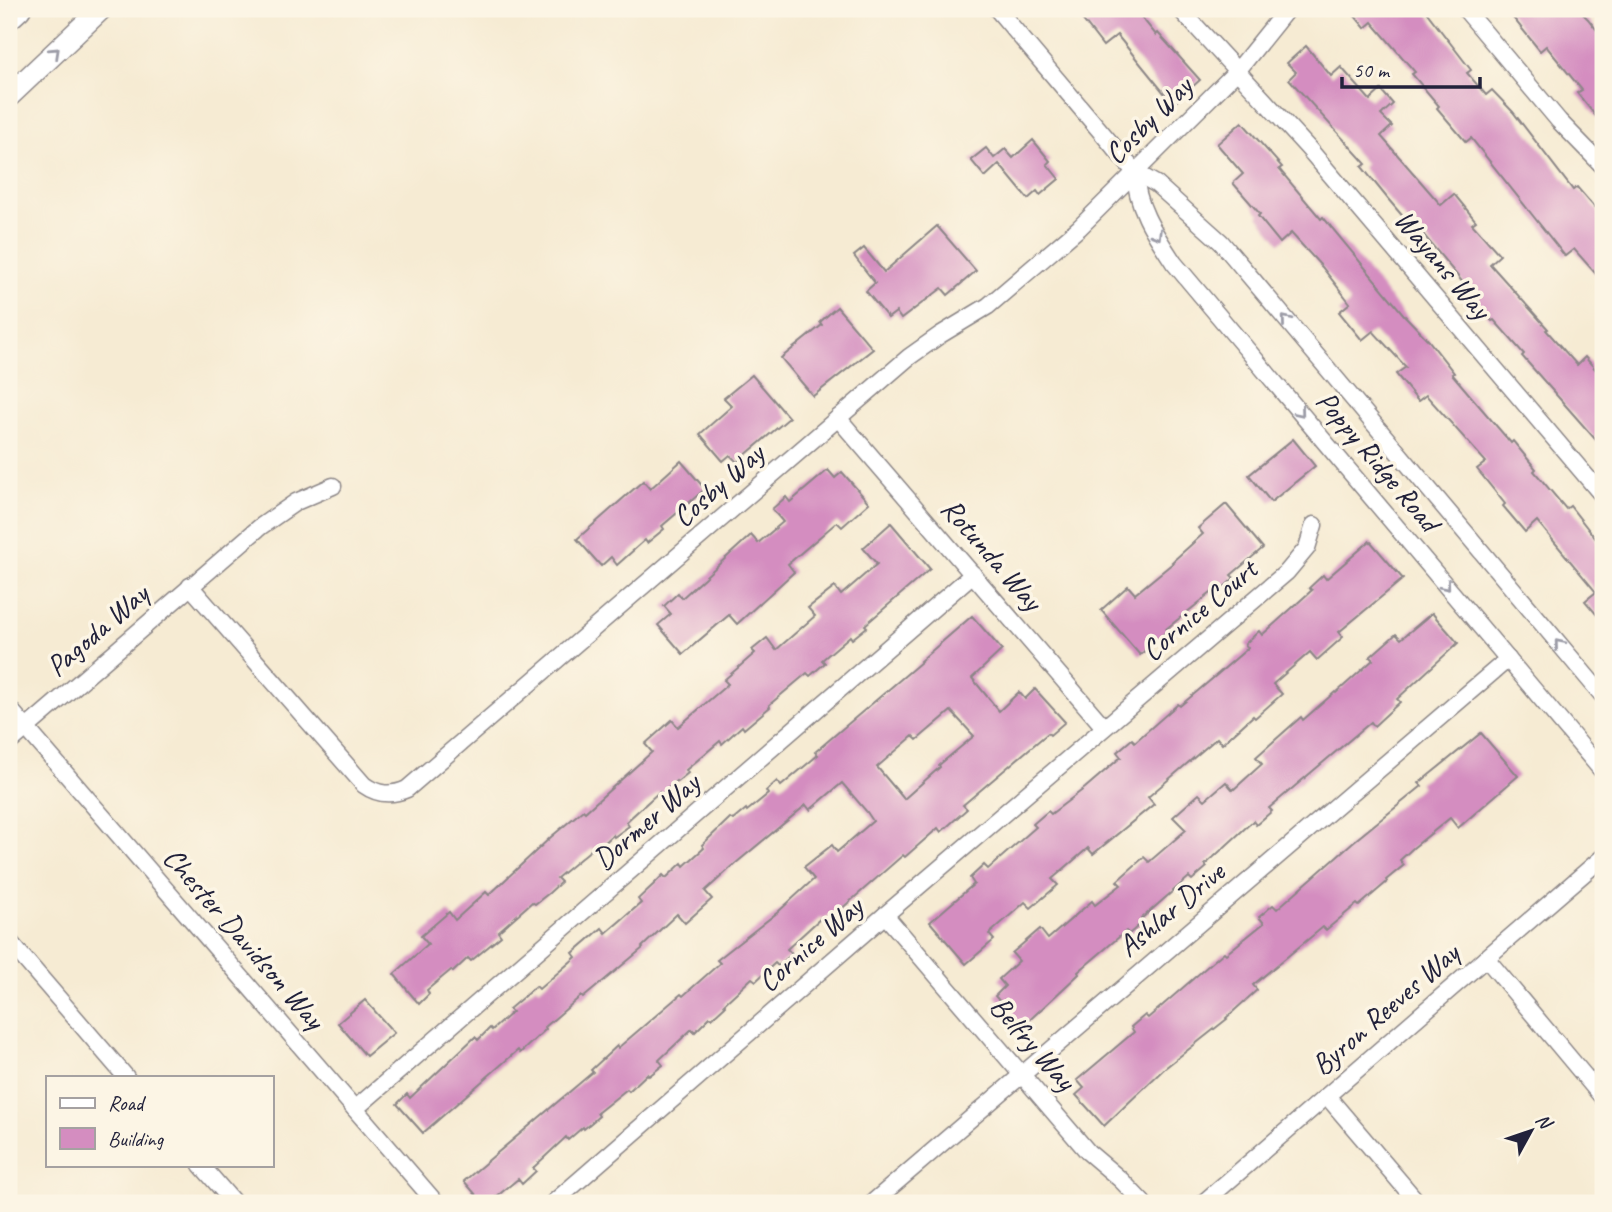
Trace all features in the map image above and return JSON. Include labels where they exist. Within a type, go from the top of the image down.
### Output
[{"type":"main road","points":[[9,19],[20,9]]},
{"type":"main road","points":[[9,96],[101,9]]},
{"type":"street","name":"Poppy Ridge Road","points":[[997,9],[1135,172],[1163,189],[1221,242],[1603,696]]},
{"type":"street","name":"Wayans Way","points":[[1180,9],[1308,148],[1603,496]]},
{"type":"street","name":"Cosby Way","points":[[190,586],[364,785],[380,793],[398,793],[415,783],[921,348],[1002,295],[1079,228],[1238,71],[1287,9]]},
{"type":"street","points":[[1465,9],[1559,121],[1603,166]]},
{"type":"street","name":"Poppy Ridge Road","points":[[1135,172],[1137,194],[1143,213],[1174,263],[1603,772]]},
{"type":"street","name":"Rotunda Way","points":[[838,418],[1104,727]]},
{"type":"street","name":"Pagoda Way","points":[[9,743],[277,513],[333,486]]},
{"type":"street","name":"Cornice Court","points":[[1104,727],[1287,572],[1307,548],[1314,525]]},
{"type":"street","name":"Dormer Way","points":[[355,1109],[973,574]]},
{"type":"street","name":"Ashlar Drive","points":[[872,1203],[1508,659]]},
{"type":"street","name":"Chester Davidson Way","points":[[9,708],[436,1203]]},
{"type":"street","name":"Cornice Way","points":[[554,1203],[1104,727]]},
{"type":"street","name":"Byron Reeves Way","points":[[1203,1203],[1603,856]]},
{"type":"street","name":"Belfry Way","points":[[885,915],[1088,1152],[1143,1203]]},
{"type":"street","points":[[9,941],[125,1076]]},
{"type":"street","points":[[1486,958],[1603,1098]]},
{"type":"street","points":[[1327,1096],[1418,1203]]},
{"type":"street","points":[[202,1166],[234,1203]]},
{"type":"building","points":[[1095,9],[1135,9],[1200,80],[1173,104],[1117,35],[1103,46],[1082,19]]},
{"type":"building","points":[[1349,9],[1424,9],[1471,70],[1467,73],[1486,95],[1492,90],[1513,112],[1573,190],[1577,187],[1603,217],[1603,282],[1574,249],[1565,256],[1471,138],[1466,142],[1437,108],[1439,106],[1412,74],[1415,72],[1372,22],[1365,28]]},
{"type":"building","points":[[1506,9],[1578,9],[1588,19],[1603,38],[1603,125],[1577,93],[1582,90],[1546,46],[1540,51]]},
{"type":"building","points":[[1306,46],[1331,76],[1341,67],[1370,100],[1381,90],[1393,104],[1381,115],[1392,126],[1381,136],[1441,205],[1454,194],[1476,221],[1472,224],[1500,255],[1490,264],[1577,365],[1585,357],[1603,378],[1603,448],[1522,356],[1524,354],[1467,292],[1469,290],[1414,223],[1411,226],[1388,199],[1362,167],[1366,164],[1289,79],[1296,72],[1287,63]]},
{"type":"building","points":[[1242,122],[1282,167],[1279,169],[1321,219],[1323,217],[1404,315],[1429,341],[1454,373],[1452,374],[1511,443],[1513,441],[1566,509],[1570,506],[1603,548],[1603,622],[1585,601],[1596,592],[1537,521],[1525,532],[1477,469],[1486,462],[1426,395],[1418,401],[1396,374],[1406,367],[1373,331],[1362,340],[1339,312],[1350,303],[1322,267],[1291,233],[1280,243],[1258,216],[1260,214],[1233,183],[1243,174],[1217,144]]},
{"type":"building","points":[[1033,140],[1050,161],[1047,164],[1059,179],[1040,195],[1037,191],[1028,199],[999,164],[985,177],[971,160],[986,148],[994,158],[1005,149],[1013,158]]},
{"type":"building","points":[[937,226],[976,271],[948,295],[942,288],[901,319],[896,312],[888,318],[866,291],[875,283],[854,256],[864,248],[884,272]]},
{"type":"building","points":[[837,307],[873,349],[813,396],[781,358],[822,325],[820,322]]},
{"type":"building","points":[[752,375],[789,418],[737,462],[730,455],[723,461],[700,434],[732,406],[724,398]]},
{"type":"building","points":[[1293,439],[1315,466],[1271,502],[1249,475]]},
{"type":"building","points":[[681,461],[705,489],[662,526],[664,529],[647,543],[645,540],[617,565],[611,557],[601,566],[577,539],[643,481],[650,489]]},
{"type":"building","points":[[828,470],[835,478],[842,472],[869,503],[842,527],[837,522],[788,564],[794,572],[737,624],[729,615],[683,654],[658,625],[671,614],[664,606],[678,593],[682,598],[751,535],[758,543],[783,522],[772,509],[786,497],[790,502]]},
{"type":"building","points":[[1226,504],[1263,548],[1231,575],[1234,578],[1219,592],[1216,589],[1166,629],[1167,631],[1140,655],[1101,610],[1128,586],[1135,594],[1173,563],[1203,534],[1198,528]]},
{"type":"building","points":[[891,523],[930,569],[865,625],[867,627],[852,639],[850,636],[822,660],[825,663],[810,676],[807,673],[744,729],[742,726],[722,744],[720,741],[686,770],[688,773],[661,795],[659,792],[626,822],[629,826],[614,837],[613,835],[596,851],[593,848],[557,878],[561,882],[549,893],[535,904],[532,902],[498,932],[501,936],[471,961],[468,958],[427,990],[429,994],[419,1004],[394,974],[428,944],[421,936],[449,912],[455,920],[486,892],[489,895],[551,837],[583,810],[585,812],[652,752],[645,744],[672,720],[678,727],[728,684],[724,680],[755,653],[752,650],[767,638],[776,650],[815,616],[808,608],[835,587],[841,595],[877,564],[863,548]]},
{"type":"building","points":[[1370,541],[1403,579],[1339,632],[1343,637],[1317,660],[1310,652],[1273,684],[1282,694],[1255,718],[1253,716],[1222,744],[1217,738],[1148,797],[1154,804],[1093,854],[1088,848],[1052,879],[1058,885],[1031,908],[1025,902],[989,934],[994,940],[966,964],[930,922],[974,884],[970,878],[984,865],[988,869],[1036,827],[1033,824],[1048,811],[1051,814],[1085,788],[1121,757],[1117,752],[1132,739],[1135,742],[1178,704],[1180,706],[1248,648],[1245,644],[1259,631],[1262,635],[1312,590],[1309,588],[1323,575],[1326,579]]},
{"type":"building","points":[[1432,613],[1458,643],[1397,699],[1400,702],[1374,726],[1371,722],[1269,808],[1272,811],[1256,825],[1253,821],[1192,880],[1189,877],[1141,919],[1143,922],[1129,934],[1126,931],[1078,972],[1079,974],[1022,1027],[995,996],[1005,986],[999,979],[1019,961],[1012,953],[1040,929],[1048,939],[1092,901],[1095,905],[1121,885],[1117,881],[1144,857],[1149,862],[1186,830],[1173,817],[1199,794],[1205,800],[1226,782],[1233,790],[1262,764],[1256,757],[1301,717],[1303,720],[1336,693],[1373,660],[1370,657],[1396,634],[1401,639]]},
{"type":"building","points":[[972,616],[1002,650],[972,678],[999,711],[1019,692],[1025,699],[1035,689],[1065,722],[1050,735],[1048,733],[963,805],[967,809],[941,832],[938,828],[839,911],[838,909],[823,920],[821,918],[787,949],[792,954],[778,966],[775,963],[756,981],[752,978],[712,1018],[695,1032],[692,1029],[659,1060],[663,1065],[649,1076],[647,1074],[629,1091],[627,1089],[597,1113],[599,1116],[584,1129],[583,1127],[568,1140],[566,1137],[533,1168],[536,1171],[522,1184],[518,1179],[496,1197],[500,1203],[483,1203],[464,1181],[593,1072],[591,1070],[617,1046],[618,1048],[681,994],[683,996],[720,963],[717,960],[778,912],[814,879],[804,867],[832,845],[837,852],[873,821],[842,783],[810,810],[806,805],[736,863],[705,891],[712,899],[685,923],[677,914],[643,948],[583,998],[581,996],[520,1053],[518,1050],[423,1133],[397,1104],[407,1094],[410,1098],[475,1037],[478,1040],[490,1028],[492,1030],[512,1012],[509,1009],[536,986],[539,989],[576,957],[573,953],[602,928],[606,933],[641,903],[638,899],[663,875],[666,878],[682,863],[684,866],[730,818],[733,820],[746,809],[747,811],[768,794],[766,791],[777,781],[781,786],[818,755],[815,752]],"holes":[[[951,711],[974,736],[904,799],[877,767],[913,736],[917,740]]]},
{"type":"building","points":[[1481,733],[1518,776],[1458,828],[1450,818],[1413,848],[1400,860],[1404,865],[1386,880],[1387,882],[1326,930],[1323,927],[1253,985],[1257,990],[1227,1019],[1165,1068],[1104,1126],[1076,1095],[1084,1088],[1077,1080],[1134,1032],[1131,1027],[1145,1015],[1148,1018],[1224,952],[1226,954],[1264,923],[1259,917],[1273,905],[1277,909],[1422,786],[1419,783]]},
{"type":"building","points":[[365,1000],[394,1033],[366,1056],[338,1023]]}]
